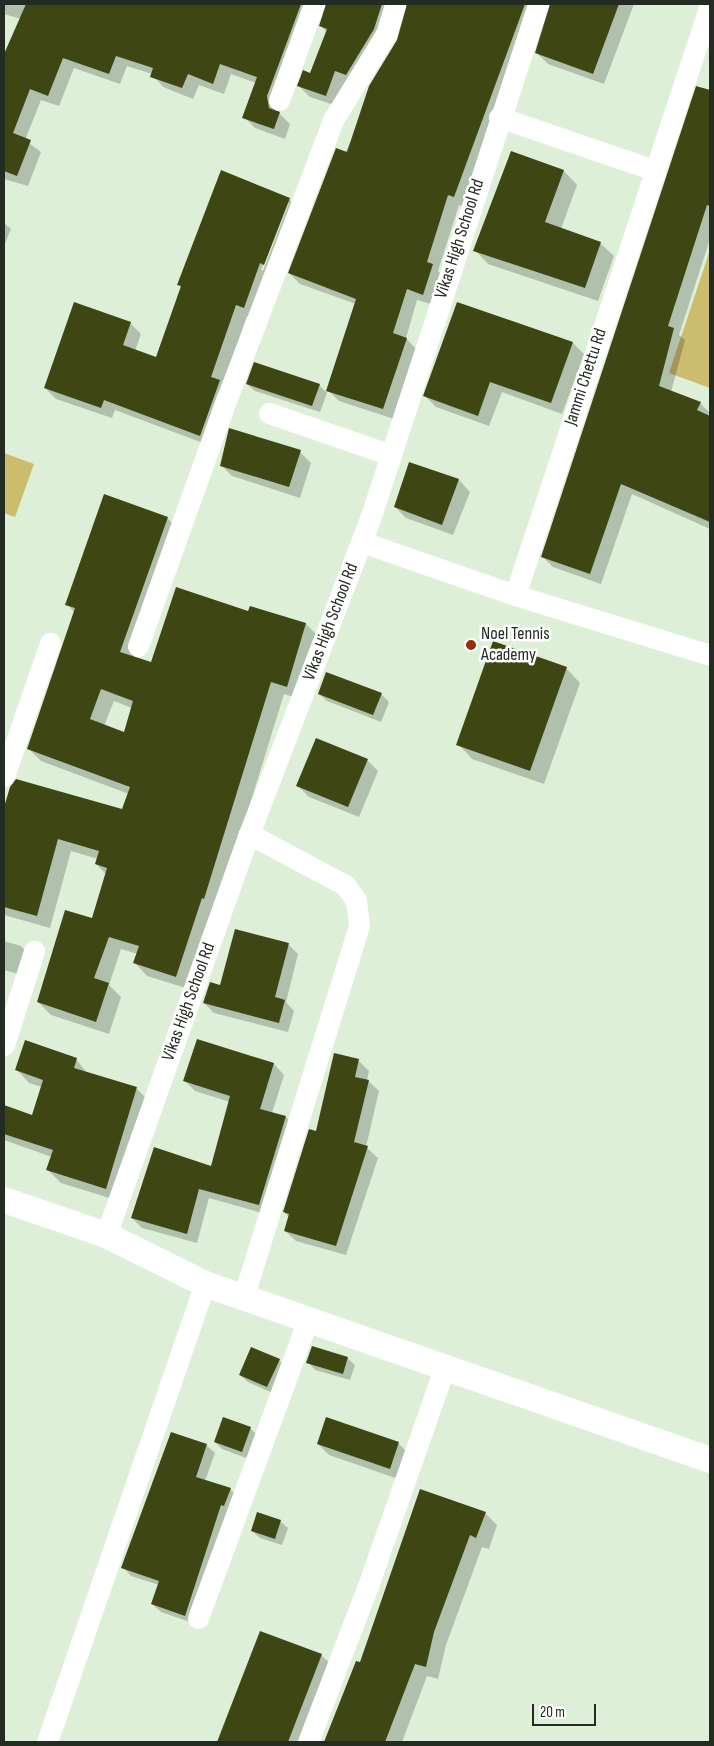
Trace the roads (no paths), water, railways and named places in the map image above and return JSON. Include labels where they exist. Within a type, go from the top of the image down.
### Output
[{"type":"street","points":[[279,100],[314,4]]},
{"type":"street","points":[[138,646],[227,398],[333,120],[386,34],[395,4]]},
{"type":"street","name":"Vikas High School Rd","points":[[106,1235],[249,834],[362,542],[499,116],[538,4]]},
{"type":"street","name":"Jammi Chettu Rd","points":[[515,595],[710,5]]},
{"type":"street","points":[[499,116],[654,170]]},
{"type":"street","points":[[269,412],[391,455]]},
{"type":"street","points":[[362,542],[515,595],[710,655]]},
{"type":"street","points":[[4,776],[50,643]]},
{"type":"street","points":[[244,1295],[359,925],[356,900],[346,885],[249,834]]},
{"type":"street","points":[[4,1046],[34,951]]},
{"type":"street","points":[[4,1200],[106,1235],[206,1284],[244,1295],[444,1369],[710,1460]]},
{"type":"street","points":[[47,1742],[206,1284]]},
{"type":"street","points":[[198,1618],[308,1319]]},
{"type":"street","points":[[308,1742],[368,1586],[444,1369]]},
{"type":"place","name":"Noel Tennis Academy","points":[[471,645]]}]
